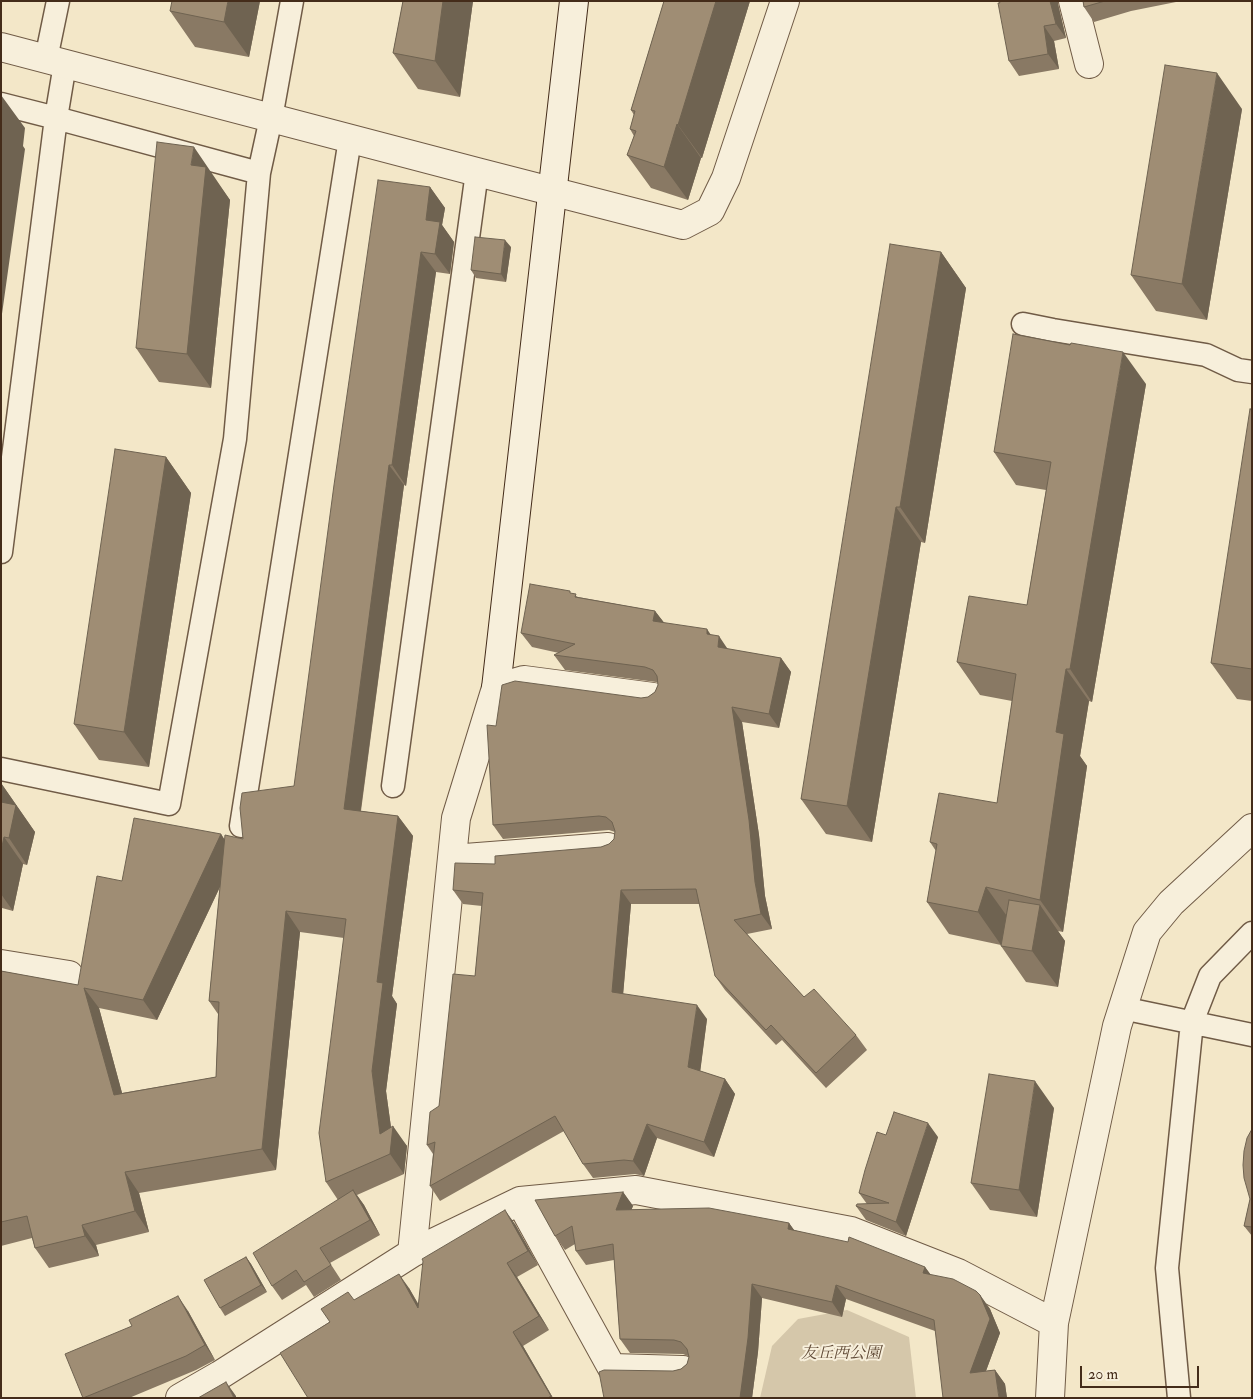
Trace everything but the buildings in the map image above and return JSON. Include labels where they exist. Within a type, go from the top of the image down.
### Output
[{"type":"street","points":[[412,1253],[456,818],[496,688],[574,1]]},
{"type":"street","points":[[1,47],[683,225],[710,211],[726,178],[785,1]]},
{"type":"street","points":[[1073,1],[1089,64]]},
{"type":"street","points":[[496,688],[524,680],[653,697]]},
{"type":"street","points":[[1050,1398],[1054,1323],[1117,1026],[1147,932],[1171,903],[1252,828]]},
{"type":"street","points":[[452,859],[610,846]]},
{"type":"street","points":[[1,964],[69,976]]},
{"type":"street","points":[[180,1398],[220,1375],[412,1253],[520,1201],[636,1190],[851,1231],[958,1273],[1054,1323]]},
{"type":"street","points":[[520,1201],[612,1368],[684,1370]]},
{"type":"lane","points":[[1,552],[56,118],[58,1]]},
{"type":"lane","points":[[1,769],[169,804],[235,438],[259,173],[292,1]]},
{"type":"lane","points":[[1,104],[259,173]]},
{"type":"lane","points":[[241,826],[350,138]]},
{"type":"lane","points":[[393,786],[477,172]]},
{"type":"lane","points":[[1023,324],[1206,355],[1238,370],[1252,372]]},
{"type":"lane","points":[[1179,1398],[1167,1268],[1192,1022],[1210,976],[1252,933]]},
{"type":"lane","points":[[1122,1008],[1252,1035]]},
{"type":"green space","name":"友丘西公園","points":[[847,1310],[909,1337],[916,1398],[760,1398],[772,1346],[798,1319]]}]
